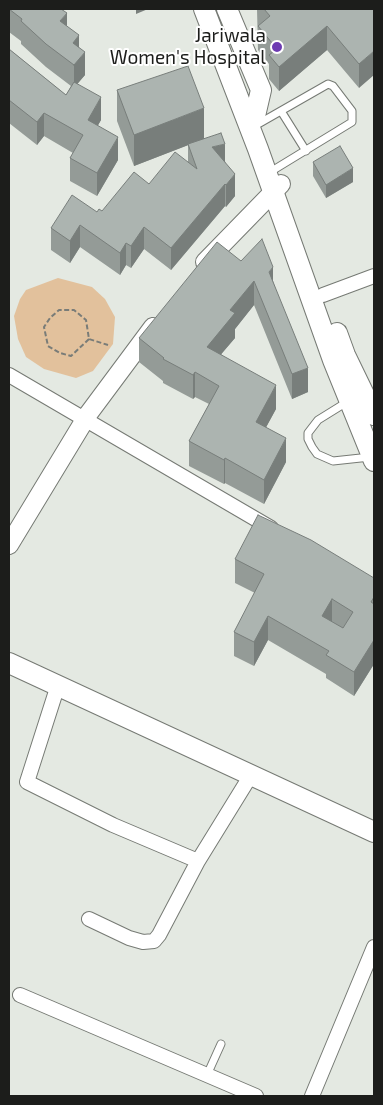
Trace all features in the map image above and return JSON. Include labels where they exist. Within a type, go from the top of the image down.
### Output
[{"type":"main road","points":[[204,9],[258,149],[276,182],[345,355],[374,415]]},
{"type":"main road","points":[[214,9],[256,120],[332,360],[373,459]]},
{"type":"main road","points":[[227,9],[260,90],[256,120]]},
{"type":"main road","points":[[9,651],[374,820]]},
{"type":"main road","points":[[9,663],[374,832]]},
{"type":"street","points":[[193,276],[276,182]]},
{"type":"street","points":[[322,295],[374,276]]},
{"type":"street","points":[[9,546],[85,419],[138,345],[163,314]]},
{"type":"street","points":[[9,375],[286,537]]},
{"type":"street","points":[[58,686],[27,782],[113,825],[198,861]]},
{"type":"street","points":[[89,918],[129,938],[143,942],[154,941],[198,861],[251,775]]},
{"type":"street","points":[[312,1096],[374,947]]},
{"type":"street","points":[[20,995],[256,1096]]},
{"type":"lane","points":[[256,120],[281,111],[328,84],[333,86],[352,111],[352,122],[306,151],[276,182]]},
{"type":"lane","points":[[281,111],[306,151]]},
{"type":"lane","points":[[349,401],[318,420],[308,433],[308,439],[317,454],[333,461],[373,459]]},
{"type":"lane","points":[[207,1075],[221,1044]]},
{"type":"path","points":[[59,310],[74,310],[86,320],[89,339],[71,356],[60,353],[48,346],[44,327],[59,310]]},
{"type":"path","points":[[89,339],[108,345]]},
{"type":"shaded area","points":[[58,278],[92,287],[105,299],[115,317],[113,344],[93,371],[76,378],[44,369],[26,357],[18,339],[14,316],[20,299],[26,290]]},
{"type":"building","points":[[9,9],[61,9],[67,13],[60,21],[79,35],[73,43],[85,52],[74,65],[46,44],[21,21],[22,19]]},
{"type":"building","points":[[264,9],[374,9],[374,51],[359,64],[327,26],[279,67],[269,55],[277,49],[258,26],[270,16]]},
{"type":"building","points":[[9,49],[66,95],[74,82],[101,97],[88,120],[118,137],[97,173],[70,158],[83,135],[44,113],[37,122],[9,100]]},
{"type":"building","points":[[188,66],[204,108],[134,135],[117,90]]},
{"type":"building","points":[[221,133],[225,144],[212,147],[235,174],[171,248],[144,227],[131,246],[126,243],[120,253],[80,225],[70,241],[51,228],[72,195],[97,212],[99,209],[102,211],[134,172],[149,184],[175,152],[197,169],[188,144]]},
{"type":"building","points":[[340,146],[353,168],[326,185],[313,162]]},
{"type":"building","points":[[262,239],[273,267],[269,272],[308,368],[292,374],[254,281],[230,310],[235,313],[207,347],[276,385],[256,422],[286,438],[264,480],[225,458],[224,460],[189,441],[219,386],[195,372],[193,375],[163,359],[139,338],[217,242],[241,261]]},
{"type":"building","points":[[258,515],[311,540],[374,578],[374,597],[371,602],[374,604],[374,640],[354,672],[326,655],[329,651],[268,616],[254,642],[234,632],[264,574],[235,559]],"holes":[[[332,599],[353,612],[343,628],[322,616]]]},
{"type":"place","name":"Jariwala Women's Hospital","points":[[277,47]]}]
